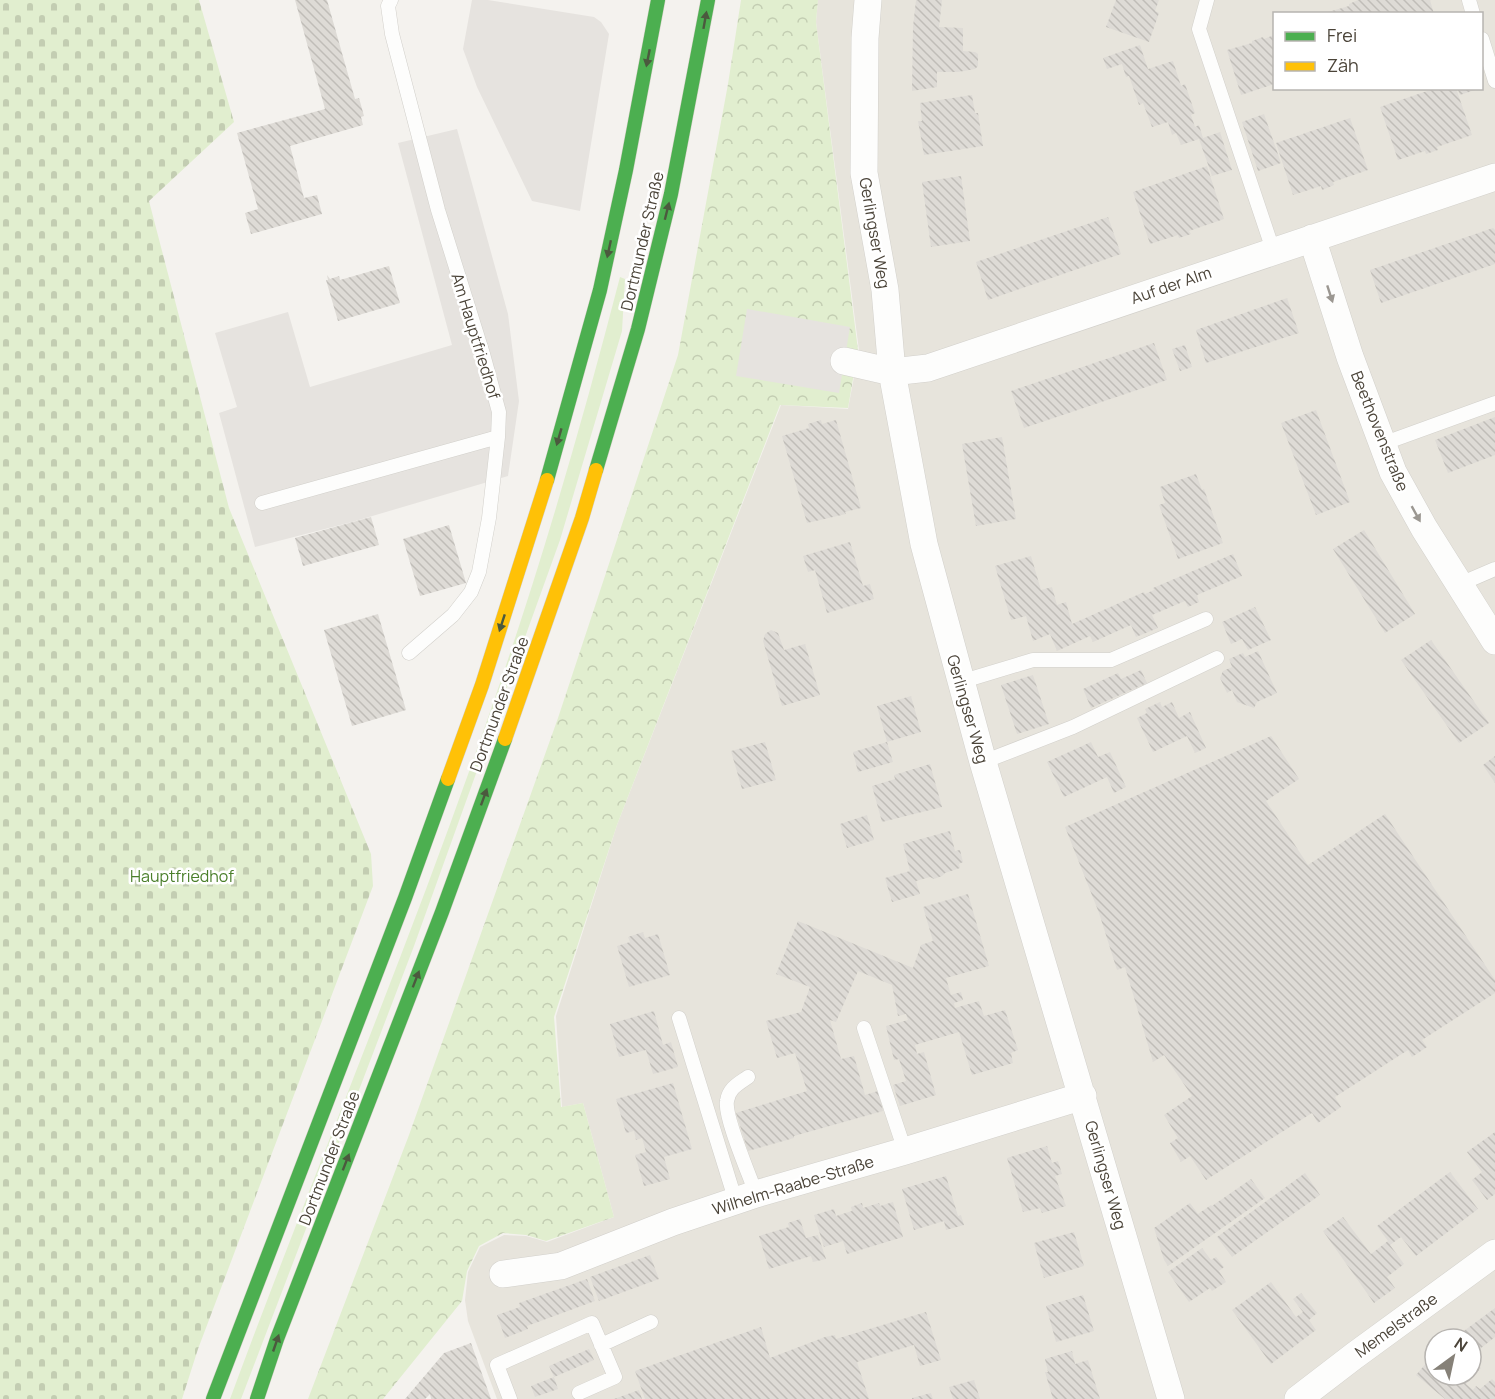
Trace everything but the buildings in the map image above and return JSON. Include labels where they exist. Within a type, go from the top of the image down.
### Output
[{"type":"main road","name":"Dortmunder Straße","points":[[213,1399],[405,898],[482,685],[538,512],[600,290],[626,170],[658,0]]},
{"type":"main road","name":"Dortmunder Straße","points":[[258,1399],[277,1339],[442,912],[582,518],[638,329],[671,194],[708,0]]},
{"type":"street","name":"Gerlingser Weg","points":[[868,0],[865,38],[864,173],[885,290],[892,372],[924,544],[983,762],[1171,1399]]},
{"type":"street","name":"Auf der Alm","points":[[844,361],[892,372],[928,368],[1495,177]]},
{"type":"street","name":"Beethovenstraße","points":[[1312,238],[1350,357],[1393,472],[1424,528],[1495,641]]},
{"type":"street","name":"Wilhelm-Raabe-Straße","points":[[503,1274],[561,1266],[673,1222],[746,1198],[1083,1096]]},
{"type":"street","name":"Memelstraße","points":[[1298,1399],[1495,1253]]},
{"type":"lane","name":"Am Hauptfriedhof","points":[[391,0],[388,6],[392,34],[438,210],[499,412],[489,518],[479,572],[471,592],[453,615],[409,653]]},
{"type":"lane","points":[[1207,0],[1199,28],[1273,250]]},
{"type":"lane","points":[[1483,42],[1495,81]]},
{"type":"lane","points":[[1382,444],[1495,403]]},
{"type":"lane","points":[[262,503],[498,436]]},
{"type":"lane","points":[[1460,584],[1495,569]]},
{"type":"lane","points":[[960,682],[1033,660],[1112,660],[1206,620]]},
{"type":"lane","points":[[983,762],[1072,727],[1217,658]]},
{"type":"lane","points":[[679,1018],[746,1198]]},
{"type":"lane","points":[[864,1028],[905,1151]]},
{"type":"lane","points":[[746,1198],[726,1102],[732,1087],[748,1077]]},
{"type":"lane","points":[[601,1345],[651,1322]]},
{"type":"lane","points":[[510,1399],[497,1365],[592,1323],[615,1377],[579,1393]]},
{"type":"shaded area","points":[[472,0],[488,0],[594,17],[601,22],[609,34],[580,211],[532,201],[477,87],[463,49]]},
{"type":"shaded area","points":[[818,0],[1495,0],[1495,1399],[497,1399],[468,1321],[465,1300],[468,1272],[480,1247],[504,1235],[526,1236],[547,1242],[614,1217],[583,1103],[562,1107],[556,1016],[617,825],[781,405],[848,409],[859,350],[816,22]]},
{"type":"shaded area","points":[[457,129],[508,314],[519,401],[508,476],[352,522],[255,547],[219,413],[237,407],[215,333],[288,312],[310,387],[452,345],[398,143]]},
{"type":"shaded area","points":[[747,309],[850,327],[839,393],[736,376]]},
{"type":"green space","name":"Hauptfriedhof","points":[[0,0],[199,0],[234,122],[149,201],[229,508],[371,854],[373,886],[198,1349],[182,1399],[0,1399]]},
{"type":"green space","points":[[741,0],[818,0],[816,22],[858,350],[848,408],[780,405],[617,825],[554,1017],[561,1107],[583,1103],[614,1217],[546,1241],[526,1235],[503,1233],[479,1246],[467,1271],[462,1301],[383,1399],[308,1399],[409,1135],[558,718],[678,355],[728,84]]},
{"type":"green space","points":[[620,277],[625,279],[622,331],[560,540],[414,946],[241,1399],[230,1399],[428,885],[490,712],[560,496]]},
{"type":"traffic: fast","points":[[547,480],[600,290],[626,170],[658,0]]},
{"type":"traffic: fast","points":[[596,470],[638,329],[671,194],[708,0]]},
{"type":"traffic: fast","points":[[257,1399],[277,1339],[442,912],[505,739]]},
{"type":"traffic: fast","points":[[213,1399],[405,898],[448,779]]},
{"type":"traffic: slow","points":[[505,739],[582,518],[596,470]]},
{"type":"traffic: slow","points":[[448,779],[482,685],[547,480]]}]
